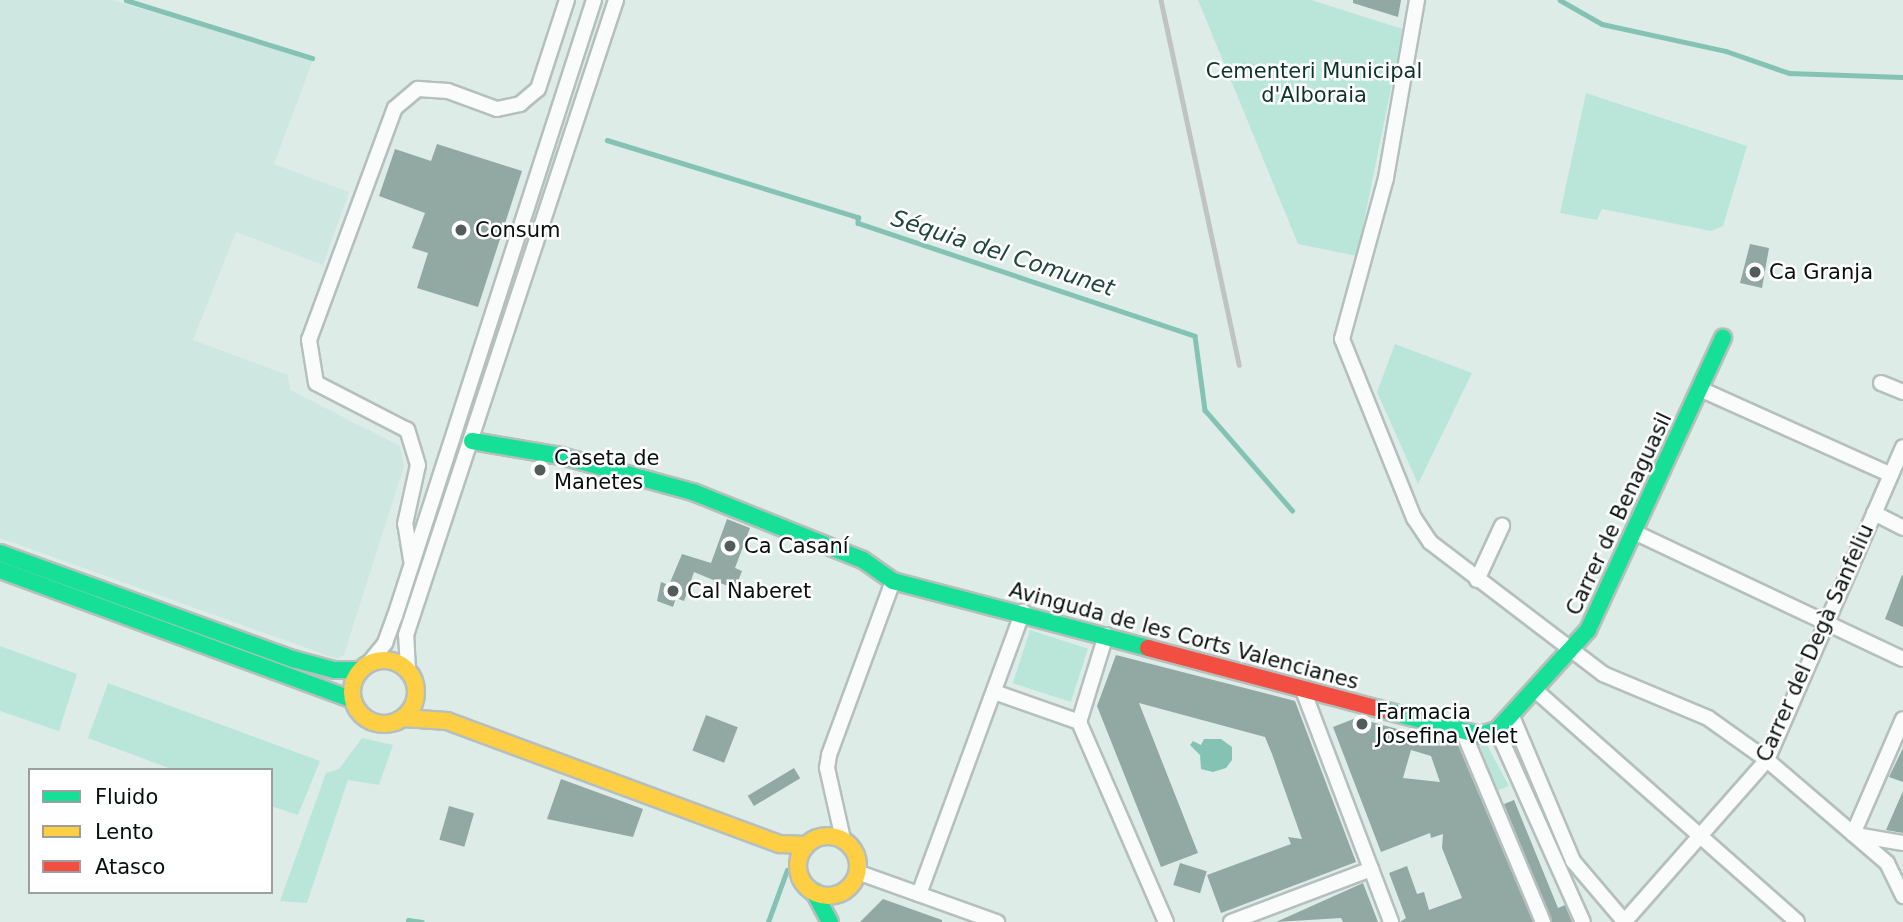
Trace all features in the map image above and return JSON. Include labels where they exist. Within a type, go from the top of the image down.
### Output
[{"type":"street","points":[[411,560],[405,524],[418,465],[407,430],[316,383],[309,340],[396,108],[418,89],[447,91],[497,109],[520,104],[538,89],[567,0]]},
{"type":"street","points":[[353,700],[354,681],[385,643],[594,0]]},
{"type":"street","points":[[447,721],[417,693],[408,670],[406,635],[616,0]]},
{"type":"street","points":[[1417,0],[1386,178],[1342,339],[1414,518],[1430,542],[1603,674],[1708,718],[1766,760],[1887,863],[1903,896]]},
{"type":"street","name":"Carrer de Benaguasil","points":[[1497,730],[1588,630],[1723,338]]},
{"type":"street","points":[[1881,383],[1903,392]]},
{"type":"street","points":[[1700,389],[1891,475]]},
{"type":"street","points":[[472,441],[561,456],[693,492],[863,560],[893,581],[829,755],[827,768],[843,839],[857,857],[857,872],[850,885],[836,894],[814,892]]},
{"type":"street","name":"Carrer del Degà Sanfeliu","points":[[1625,922],[1766,760],[1903,447]]},
{"type":"street","points":[[1874,513],[1903,527]]},
{"type":"street","points":[[1477,580],[1502,526]]},
{"type":"street","points":[[1634,532],[1903,659]]},
{"type":"street","points":[[1,559],[293,659],[334,670],[365,667],[390,660],[408,670]]},
{"type":"street","points":[[1,559],[353,700],[372,722],[385,724],[404,718],[447,721],[780,844],[806,845],[823,836],[843,839]]},
{"type":"street","name":"Avinguda de les Corts Valencianes","points":[[893,581],[1023,612],[1464,734]]},
{"type":"street","points":[[919,894],[1023,612]]},
{"type":"street","points":[[1106,635],[1079,722],[1166,922]]},
{"type":"street","points":[[1534,689],[1797,922]]},
{"type":"street","points":[[1303,690],[1391,922]]},
{"type":"street","points":[[994,692],[1079,722]]},
{"type":"street","points":[[404,718],[417,693]]},
{"type":"street","points":[[1511,714],[1573,861],[1625,922]]},
{"type":"street","points":[[1853,834],[1903,719]]},
{"type":"street","points":[[1543,922],[1464,734],[1497,730],[1583,922]]},
{"type":"street","points":[[1853,834],[1884,843],[1903,843]]},
{"type":"street","points":[[780,844],[798,865],[802,881],[814,892],[829,921]]},
{"type":"street","points":[[798,865],[806,845]]},
{"type":"street","points":[[1231,922],[1371,869]]},
{"type":"street","points":[[857,872],[997,922]]},
{"type":"street","points":[[829,921],[836,894]]},
{"type":"shaded area","points":[[0,0],[112,0],[313,60],[274,164],[349,192],[323,265],[236,232],[193,340],[288,375],[290,390],[400,446],[404,466],[344,655],[337,659],[0,538]]},
{"type":"shaded area","points":[[1204,739],[1221,739],[1232,747],[1232,760],[1226,768],[1213,772],[1201,769],[1200,755],[1190,745],[1193,741],[1201,745]]},
{"type":"green space","name":"Cementeri Municipal d'Alboraia","points":[[1198,0],[1311,0],[1403,29],[1357,256],[1298,244]]},
{"type":"green space","points":[[1586,93],[1747,146],[1723,226],[1711,231],[1602,209],[1597,220],[1560,213]]},
{"type":"green space","points":[[1395,344],[1472,373],[1418,484],[1377,392]]},
{"type":"green space","points":[[1030,630],[1088,649],[1071,702],[1013,683]]},
{"type":"green space","points":[[0,646],[77,674],[59,731],[0,711]]},
{"type":"green space","points":[[108,683],[320,761],[298,815],[273,807],[273,768],[169,768],[88,738]]},
{"type":"green space","points":[[362,738],[393,745],[379,785],[348,780],[307,903],[280,901],[326,773],[339,769]]},
{"type":"green space","points":[[1487,745],[1509,786],[1497,791],[1480,746]]},
{"type":"building","points":[[1353,0],[1401,0],[1398,17],[1353,3]]},
{"type":"building","name":"Consum","points":[[437,144],[522,171],[478,307],[417,288],[428,253],[412,248],[425,213],[379,196],[395,149],[431,161]]},
{"type":"building","name":"Ca Granja","points":[[1750,244],[1769,248],[1762,288],[1740,283]]},
{"type":"building","points":[[727,519],[750,528],[735,568],[742,571],[735,589],[694,572],[684,601],[676,598],[673,607],[657,601],[661,582],[669,585],[682,554],[711,563]]},
{"type":"building","points":[[1903,575],[1903,627],[1885,619]]},
{"type":"building","points":[[1116,655],[1295,701],[1356,862],[1221,913],[1207,875],[1291,844],[1288,837],[1302,839],[1272,754],[1265,737],[1139,703],[1198,853],[1161,867],[1097,706]]},
{"type":"building","points":[[706,715],[738,727],[724,763],[692,750]]},
{"type":"building","points":[[1356,718],[1458,745],[1533,922],[1400,922],[1406,918],[1389,873],[1407,866],[1417,894],[1424,892],[1429,910],[1462,898],[1442,848],[1443,834],[1431,838],[1430,833],[1381,852],[1333,727]],"holes":[[[1411,750],[1431,756],[1440,782],[1403,778]]]},
{"type":"building","points":[[1903,748],[1903,782],[1889,777]]},
{"type":"building","points":[[794,768],[800,778],[754,806],[748,796]]},
{"type":"building","points":[[561,779],[643,809],[633,837],[547,819]]},
{"type":"building","points":[[1903,791],[1903,833],[1886,830]]},
{"type":"building","points":[[1514,800],[1558,908],[1565,905],[1572,922],[1552,922],[1504,804]]},
{"type":"building","points":[[449,806],[474,813],[464,847],[439,840]]},
{"type":"building","points":[[1180,863],[1207,871],[1200,893],[1173,885]]},
{"type":"building","points":[[1363,883],[1378,922],[1343,922],[1341,918],[1276,922]]},
{"type":"building","points":[[883,899],[942,920],[942,922],[860,922]]},
{"type":"waterway","name":"Séquia del Comunet","points":[[126,0],[312,58]]},
{"type":"waterway","points":[[1560,0],[1602,24],[1726,51],[1789,73],[1903,77]]},
{"type":"waterway","name":"Séquia del Comunet","points":[[607,140],[858,217],[858,223],[1195,336],[1205,410],[1292,510]]},
{"type":"waterway","points":[[768,922],[787,870]]},
{"type":"waterway","points":[[408,920],[422,922]]},
{"type":"railway","points":[[1161,0],[1239,365]]},
{"type":"traffic: fast","points":[[1383,710],[1480,735],[1497,730],[1588,630],[1723,338]]},
{"type":"traffic: fast","points":[[472,441],[561,456],[693,492],[863,560],[893,581],[1148,648]]},
{"type":"traffic: fast","points":[[0,553],[293,659],[334,670],[360,670]]},
{"type":"traffic: fast","points":[[0,570],[353,700]]},
{"type":"traffic: fast","points":[[814,892],[830,922]]},
{"type":"traffic: slow","points":[[378,660],[390,660],[407,669],[414,680],[416,692],[414,704],[407,715],[390,724],[378,724],[366,719],[357,710],[352,698],[352,686],[357,674],[366,665],[378,660]]},
{"type":"traffic: slow","points":[[404,718],[447,721],[780,844],[806,845]]},
{"type":"traffic: slow","points":[[828,836],[845,841],[853,849],[858,866],[853,883],[845,891],[828,896],[811,891],[803,883],[798,866],[803,849],[811,841],[828,836]]},
{"type":"traffic: jam","points":[[1148,648],[1383,710]]},
{"type":"place","name":"Consum","points":[[461,230]]},
{"type":"place","name":"Ca Granja","points":[[1755,272]]},
{"type":"place","name":"Caseta de Manetes","points":[[540,470]]},
{"type":"place","name":"Ca Casaní","points":[[730,546]]},
{"type":"place","name":"Cal Naberet","points":[[673,591]]},
{"type":"place","name":"Farmacia Josefina Velet","points":[[1362,724]]}]
